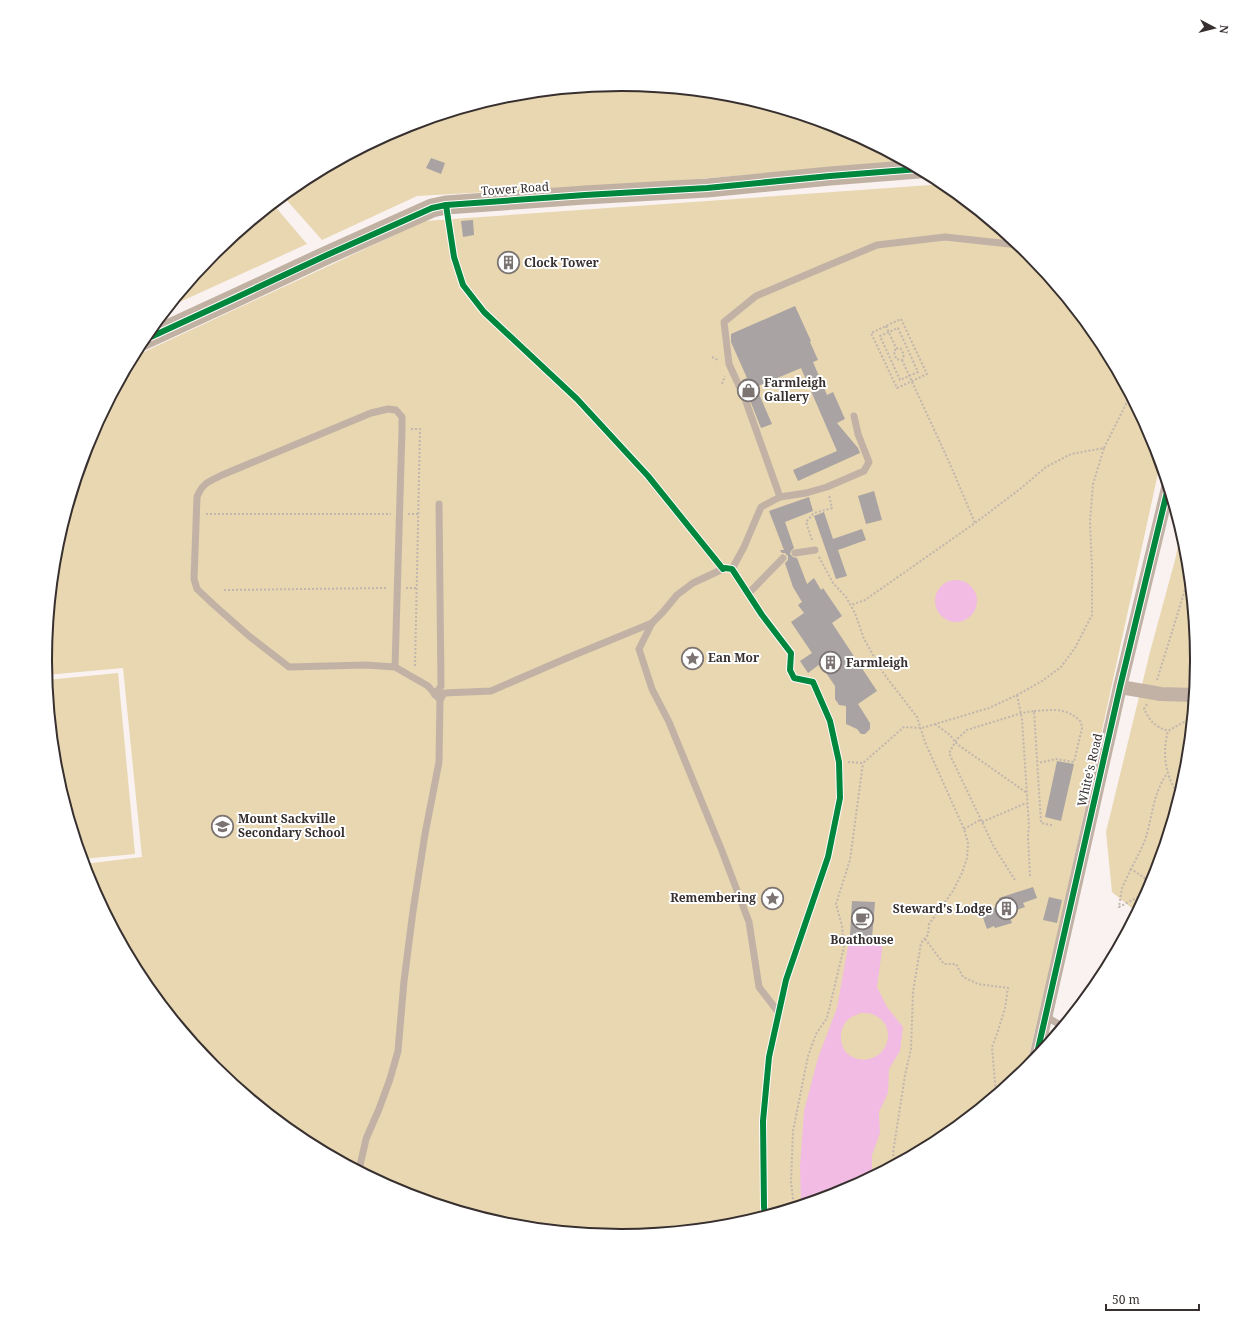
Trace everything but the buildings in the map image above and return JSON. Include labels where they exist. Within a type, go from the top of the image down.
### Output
[{"type":"street","name":"Tower Road","points":[[154,335],[424,211],[446,205],[577,195],[707,188],[910,170]]},
{"type":"street","name":"White's Road","points":[[1039,1046],[1120,687],[1166,496]]},
{"type":"street","points":[[1120,687],[1154,693],[1189,695]]},
{"type":"lane","points":[[446,205],[454,257],[464,285],[484,312],[577,399],[648,476],[723,569]]},
{"type":"lane","points":[[780,497],[745,399],[729,364],[724,322],[756,296],[877,245],[945,237],[1008,244]]},
{"type":"lane","points":[[395,667],[402,429],[402,417],[396,410],[388,409],[371,413],[210,481],[200,488],[197,497],[194,579],[197,589],[275,657],[289,667],[366,665],[395,667],[428,686],[437,697]]},
{"type":"lane","points":[[732,569],[744,547],[761,507],[780,497],[806,493],[827,487],[864,471],[869,462],[858,434],[854,416]]},
{"type":"lane","points":[[360,1165],[366,1139],[390,1079],[398,1051],[404,981],[413,911],[425,834],[439,762],[437,697],[441,686],[439,504]]},
{"type":"lane","points":[[795,553],[815,550]]},
{"type":"lane","points":[[748,594],[784,558]]},
{"type":"lane","points":[[764,1211],[763,1121],[769,1057],[779,1013],[786,980],[828,857],[840,798],[839,762],[830,722],[813,682],[794,678],[790,670],[792,653],[762,615],[732,569],[725,568],[693,583],[677,595],[652,623],[639,649],[652,689],[669,722],[722,851],[749,922],[759,987],[779,1013]]},
{"type":"lane","points":[[437,697],[444,693],[491,691],[652,623]]},
{"type":"lane","points":[[1045,1016],[1058,1024]]},
{"type":"path","points":[[901,319],[927,374],[897,388],[871,333],[886,326],[901,319]]},
{"type":"path","points":[[886,326],[896,348],[894,352],[896,359],[902,360]]},
{"type":"path","points":[[898,328],[918,372],[900,380],[880,336],[889,332],[898,328]]},
{"type":"path","points":[[896,348],[901,349],[903,352]]},
{"type":"path","points":[[903,352],[908,350]]},
{"type":"path","points":[[903,352],[904,355],[902,360],[950,464],[975,523]]},
{"type":"path","points":[[890,358],[895,356]]},
{"type":"path","points":[[793,1202],[791,1182],[793,1131],[808,1056],[816,1034],[827,1018],[844,946],[842,926],[836,904],[850,860],[863,763],[904,727],[922,728],[989,708],[1017,695],[1042,681],[1061,667],[1075,648],[1092,614],[1090,522],[1093,484],[1104,448],[1127,401]]},
{"type":"path","points":[[402,429],[420,429],[415,673]]},
{"type":"path","points":[[851,605],[865,600],[975,523],[1046,467],[1071,454],[1104,448]]},
{"type":"path","points":[[827,487],[832,508],[814,513],[806,522],[815,550],[833,583],[851,605],[864,639],[884,674],[917,717],[922,728],[925,742],[964,829],[968,843],[967,858],[962,873],[953,891],[929,924],[928,935],[921,943],[913,992],[911,1049],[905,1075],[893,1153],[894,1159]]},
{"type":"path","points":[[197,514],[418,514]]},
{"type":"path","points":[[224,590],[417,588]]},
{"type":"path","points":[[1185,589],[1168,642],[1154,693],[1144,709],[1150,721],[1158,728],[1168,731],[1186,721]]},
{"type":"path","points":[[1017,695],[1022,713],[1029,826],[1030,876]]},
{"type":"path","points":[[1015,880],[994,847],[949,753],[955,742],[967,730],[1022,713],[1056,709],[1070,713],[1081,722],[1082,728],[1074,762],[1056,759],[1038,763]]},
{"type":"path","points":[[1034,711],[1041,824],[1051,825],[1050,827]]},
{"type":"path","points":[[935,724],[950,735],[955,742],[1027,793]]},
{"type":"path","points":[[1168,731],[1164,751],[1167,774],[1175,789]]},
{"type":"path","points":[[839,762],[863,763]]},
{"type":"path","points":[[1138,898],[1119,907],[1122,888],[1145,840],[1152,810],[1163,780],[1167,774]]},
{"type":"path","points":[[964,829],[1027,804]]},
{"type":"path","points":[[1131,869],[1146,879]]},
{"type":"path","points":[[925,939],[944,964],[956,964],[963,977],[978,984],[1008,988],[1005,1008],[992,1047],[996,1088]]},
{"type":"shaded area","points":[[584,92],[658,92],[732,102],[768,110],[804,121],[839,134],[897,163],[662,182],[417,196],[322,240],[287,200],[305,187],[337,167],[403,134],[474,110],[547,96]]},
{"type":"shaded area","name":"Farmleigh","points":[[934,185],[996,232],[1049,285],[1094,344],[1114,376],[1147,442],[1158,472],[1062,914],[1029,1056],[996,1088],[937,1133],[905,1153],[839,1186],[768,1210],[732,1218],[658,1228],[621,1229],[584,1228],[510,1218],[474,1210],[403,1186],[336,1153],[305,1133],[246,1088],[219,1062],[193,1035],[148,976],[128,944],[95,878],[90,863],[142,857],[123,668],[52,674],[53,623],[63,549],[71,513],[95,442],[111,408],[128,375],[142,353],[425,221]]},
{"type":"shaded area","points":[[276,208],[307,244],[179,302],[193,285],[219,258],[246,232]]},
{"type":"shaded area","points":[[1178,545],[1189,623],[1189,697],[1185,734],[1171,807],[1147,878],[1133,909],[1112,892],[1106,832],[1150,652]]},
{"type":"shaded area","points":[[952,580],[960,580],[968,583],[974,589],[977,601],[974,613],[968,619],[960,622],[952,622],[944,619],[938,613],[935,605],[935,597],[938,589],[944,583]]},
{"type":"shaded area","points":[[118,673],[135,854],[88,858],[71,807],[63,771],[57,734],[53,679]]},
{"type":"shaded area","points":[[850,935],[872,938],[883,943],[877,987],[887,1007],[903,1027],[900,1051],[889,1069],[888,1093],[879,1112],[880,1133],[872,1155],[872,1170],[839,1186],[801,1200],[800,1166],[804,1111],[818,1058],[837,1008]],"holes":[[[860,1013],[868,1013],[882,1020],[887,1027],[887,1043],[883,1051],[876,1056],[868,1059],[858,1059],[845,1051],[841,1043],[841,1033],[844,1025],[850,1018]]]},
{"type":"cycle path","points":[[154,335],[432,208],[446,205],[707,188],[910,170]]},
{"type":"cycle path","points":[[446,205],[454,257],[463,285],[484,312],[577,399],[648,476],[723,569],[732,569],[762,615],[791,653],[790,670],[794,678],[813,682],[830,721],[839,762],[840,798],[828,857],[786,980],[769,1057],[763,1121],[764,1211]]},
{"type":"cycle path","points":[[1039,1046],[1120,687],[1166,496]]},
{"type":"place","name":"Clock Tower","points":[[508,263]]},
{"type":"place","name":"Farmleigh Gallery","points":[[748,390]]},
{"type":"place","name":"Ean Mor","points":[[693,658]]},
{"type":"place","name":"Farmleigh","points":[[830,663]]},
{"type":"place","name":"Mount Sackville Secondary School","points":[[223,826]]},
{"type":"place","name":"Remembering","points":[[772,898]]},
{"type":"place","name":"Steward's Lodge","points":[[1007,909]]},
{"type":"place","name":"Boathouse","points":[[862,919]]}]
